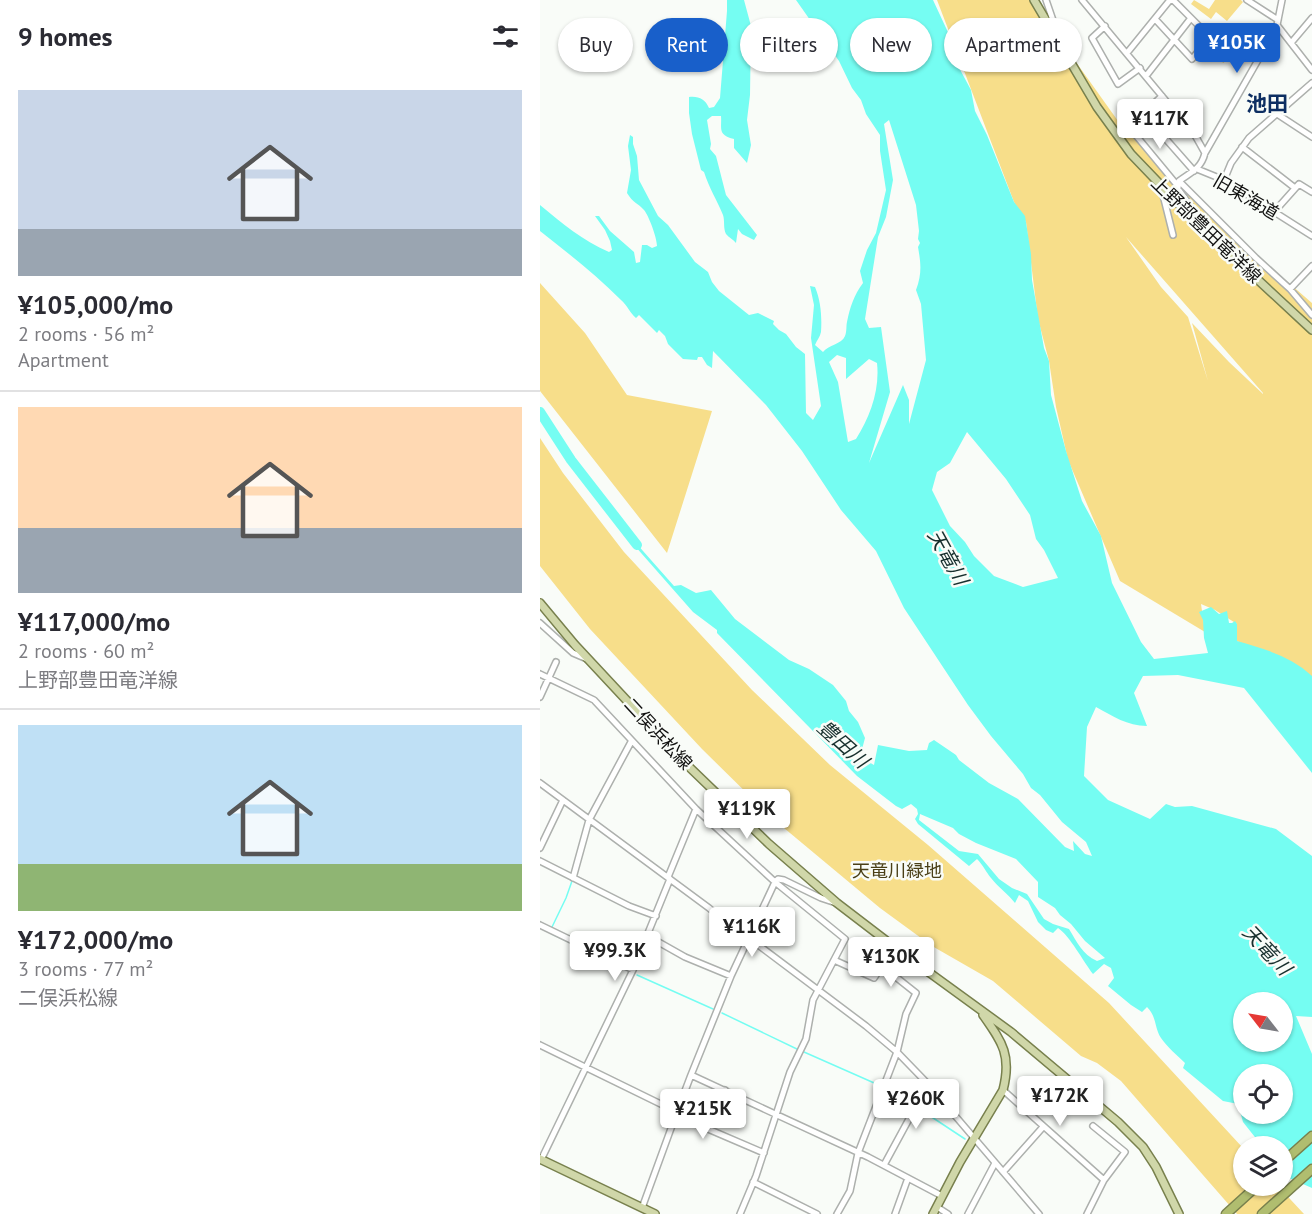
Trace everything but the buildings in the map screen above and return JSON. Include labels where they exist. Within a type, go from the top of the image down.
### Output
[{"type":"highway","points":[[1293,1153],[1312,1136]]},
{"type":"highway","points":[[1262,1214],[1312,1169]]},
{"type":"highway","points":[[1226,1214],[1246,1196]]},
{"type":"main road","name":"上野部豊田竜洋線","points":[[1034,0],[1044,18]]},
{"type":"main road","name":"上野部豊田竜洋線","points":[[1076,72],[1111,130],[1161,187],[1312,330]]},
{"type":"main road","name":"二俣浜松線","points":[[540,603],[589,659],[726,804],[837,903],[1011,1032],[1118,1122],[1143,1147],[1156,1167],[1179,1214]]},
{"type":"main road","name":"二俣浜松線","points":[[935,1210],[1003,1090],[1007,1064],[1005,1049],[982,1012]]},
{"type":"main road","points":[[541,1160],[655,1214]]},
{"type":"street","points":[[1046,0],[1052,18]]},
{"type":"street","points":[[1082,0],[1196,137],[1205,153]]},
{"type":"street","points":[[1127,53],[1172,0],[1210,37],[1192,59],[1156,20]]},
{"type":"street","points":[[1247,0],[1278,22],[1290,43],[1312,70]]},
{"type":"street","points":[[1143,114],[1196,170],[1203,162],[1205,153],[1278,22],[1282,0]]},
{"type":"street","points":[[1146,76],[1191,18]]},
{"type":"street","points":[[1290,43],[1312,18]]},
{"type":"street","points":[[1105,26],[1092,38],[1118,84],[1140,68]]},
{"type":"street","points":[[1224,180],[1231,163],[1249,138],[1312,83]]},
{"type":"street","points":[[1162,96],[1129,127],[1178,183],[1290,289],[1312,315]]},
{"type":"street","points":[[1277,114],[1312,137]]},
{"type":"street","points":[[1242,147],[1295,188]]},
{"type":"street","name":"旧東海道","points":[[1178,183],[1196,170],[1224,180],[1312,237]]},
{"type":"street","points":[[1178,183],[1178,189],[1200,219],[1201,227]]},
{"type":"street","points":[[1274,212],[1299,184],[1312,192]]},
{"type":"street","points":[[1161,187],[1173,235]]},
{"type":"street","points":[[1290,289],[1312,266]]},
{"type":"street","points":[[540,622],[576,655],[589,659]]},
{"type":"street","points":[[540,697],[556,662]]},
{"type":"street","points":[[540,674],[594,700],[696,810],[775,882],[845,939],[813,1000],[806,1039],[790,1072],[764,1153],[740,1214]]},
{"type":"street","points":[[573,878],[589,820],[631,742]]},
{"type":"street","points":[[540,783],[866,1026],[897,1052],[928,1084],[1039,1214]]},
{"type":"street","points":[[540,848],[563,800]]},
{"type":"street","points":[[541,1160],[633,970],[670,879],[668,876],[696,810]]},
{"type":"street","points":[[540,861],[629,906],[656,916]]},
{"type":"street","points":[[642,1208],[691,1074],[731,976],[775,882],[778,879],[784,880],[837,903]]},
{"type":"street","points":[[540,925],[633,970]]},
{"type":"street","points":[[646,935],[685,957],[731,976]]},
{"type":"street","points":[[834,960],[874,978],[882,966],[916,993],[906,1014],[897,1052],[858,1153],[850,1191],[837,1214]]},
{"type":"street","points":[[540,1045],[677,1112]]},
{"type":"street","points":[[691,1074],[884,1165],[942,1196]]},
{"type":"street","points":[[884,1165],[928,1084]]},
{"type":"street","points":[[725,1090],[708,1129],[764,1153]]},
{"type":"street","points":[[1003,1090],[1104,1180]]},
{"type":"street","points":[[1087,1214],[1104,1180],[1125,1152],[1093,1126]]},
{"type":"street","points":[[1004,1172],[1043,1127]]},
{"type":"street","points":[[968,1214],[995,1163]]},
{"type":"street","points":[[895,1214],[908,1178]]},
{"type":"street","points":[[753,1182],[817,1214]]},
{"type":"street","points":[[935,1210],[948,1214]]},
{"type":"green space","points":[[937,0],[1037,0],[1045,18],[944,18]]},
{"type":"green space","points":[[1194,0],[1209,9],[1215,0],[1241,0],[1243,2],[1227,21],[1216,12],[1211,19],[1191,4]]},
{"type":"green space","points":[[1221,32],[1235,54],[1223,63],[1210,40]]},
{"type":"green space","points":[[1082,70],[1123,128],[1225,228],[1312,303],[1312,678],[1237,641],[1237,624],[1215,610],[1201,604],[1205,632],[1120,581],[1068,460],[1049,361],[1038,319],[1026,222],[1014,202],[964,72]],"holes":[[[1126,237],[1263,394],[1192,323],[1208,381],[1188,317],[1161,287]]]},
{"type":"green space","points":[[540,283],[585,333],[627,395],[712,411],[667,553],[540,391]]},
{"type":"green space","name":"天竜川緑地","points":[[540,438],[563,473],[624,552],[752,690],[830,765],[928,845],[1109,1003],[1233,1137],[1233,1196],[1287,1196],[1304,1214],[1237,1214],[1121,1081],[1097,1063],[1081,1056],[993,981],[932,946],[880,908],[772,818],[702,749],[590,629],[540,566]]},
{"type":"water","points":[[727,0],[744,0],[749,18],[740,18],[740,72],[750,72],[747,120],[751,145],[747,163],[734,148],[734,139],[723,133],[721,116],[712,116],[707,120],[710,149],[716,156],[726,195],[757,235],[754,240],[742,234],[738,229],[736,243],[726,234],[723,215],[704,172],[701,170],[689,113],[689,97],[701,99],[709,108],[714,107],[720,98],[722,72],[728,72]]},
{"type":"water","name":"天竜川","points":[[796,0],[933,0],[944,24],[944,72],[961,72],[971,90],[975,111],[1014,202],[1025,216],[1031,254],[1032,280],[1044,348],[1049,361],[1051,395],[1066,451],[1082,501],[1101,536],[1112,583],[1141,642],[1154,659],[1208,653],[1203,620],[1199,612],[1211,607],[1219,614],[1227,611],[1229,623],[1235,621],[1237,641],[1286,658],[1312,676],[1312,773],[1244,688],[1178,675],[1143,676],[1134,693],[1147,726],[1127,722],[1096,707],[1087,727],[1084,776],[1108,800],[1150,819],[1166,804],[1175,807],[1192,806],[1276,829],[1312,856],[1312,1017],[1296,1016],[1312,1054],[1312,1188],[1293,1180],[1293,1136],[1254,1136],[1245,1124],[1293,1124],[1293,1064],[1233,1064],[1233,1103],[1223,1101],[1183,1068],[1185,1063],[1161,1038],[1147,1007],[1142,1012],[1108,986],[1114,978],[1111,968],[1104,964],[1093,974],[1063,932],[1058,928],[1053,933],[1038,922],[1028,901],[1019,895],[1015,903],[977,859],[969,866],[918,824],[915,819],[918,814],[917,809],[911,804],[902,809],[896,806],[857,776],[717,633],[717,630],[693,612],[627,537],[628,534],[674,586],[681,585],[696,593],[711,590],[735,619],[789,660],[809,669],[833,685],[846,701],[849,711],[858,722],[865,738],[861,753],[867,761],[874,765],[878,745],[909,751],[927,750],[929,743],[934,740],[989,783],[1018,799],[1065,847],[1074,851],[1073,841],[1085,854],[1092,856],[1086,842],[1062,822],[1040,795],[1031,788],[1023,774],[968,705],[904,608],[876,551],[841,510],[802,451],[766,405],[713,351],[712,368],[702,357],[698,357],[697,360],[683,359],[668,344],[665,336],[659,330],[657,333],[639,315],[636,318],[602,282],[540,231],[540,205],[582,237],[609,252],[612,250],[610,241],[595,216],[599,216],[610,231],[634,252],[636,263],[640,262],[642,245],[652,248],[657,246],[646,213],[627,193],[631,170],[628,146],[630,135],[633,137],[639,180],[658,216],[668,225],[695,262],[708,272],[719,291],[749,315],[758,313],[774,321],[773,324],[805,354],[806,413],[813,420],[821,406],[811,338],[814,305],[810,286],[815,287],[819,298],[821,332],[815,345],[823,352],[845,336],[851,306],[863,283],[860,271],[876,233],[886,190],[880,135],[838,60],[838,18],[809,18]],"holes":[[[889,120],[916,205],[920,243],[918,247],[920,269],[916,290],[921,304],[926,360],[909,424],[909,400],[903,385],[869,463],[890,392],[881,327],[869,328],[865,319],[878,237],[886,217],[893,180],[884,124]],[[837,355],[846,358],[846,379],[869,359],[877,363],[877,383],[870,412],[856,439],[848,442],[838,382],[829,362]],[[967,432],[1006,479],[1030,515],[1036,539],[1058,578],[1023,587],[994,576],[974,556],[950,526],[932,490],[937,472],[950,463]],[[920,814],[953,828],[976,843],[1016,859],[1038,882],[1038,897],[1055,908],[1085,941],[1105,958],[1097,961],[1087,955],[1069,929],[1044,919],[1027,894],[999,879],[978,854],[959,851],[919,820]]]},
{"type":"waterway","name":"豊田川","points":[[540,412],[571,460],[637,545]]},
{"type":"waterway","points":[[552,927],[572,881]]},
{"type":"waterway","points":[[552,934],[582,948]]},
{"type":"waterway","points":[[637,975],[713,1009]]},
{"type":"waterway","points":[[722,1013],[799,1050]]},
{"type":"waterway","points":[[804,1052],[881,1086]]},
{"type":"waterway","points":[[886,1089],[913,1105]]},
{"type":"waterway","points":[[918,1108],[965,1139]]},
{"type":"district","name":"池田","points":[[1267,104]]}]
